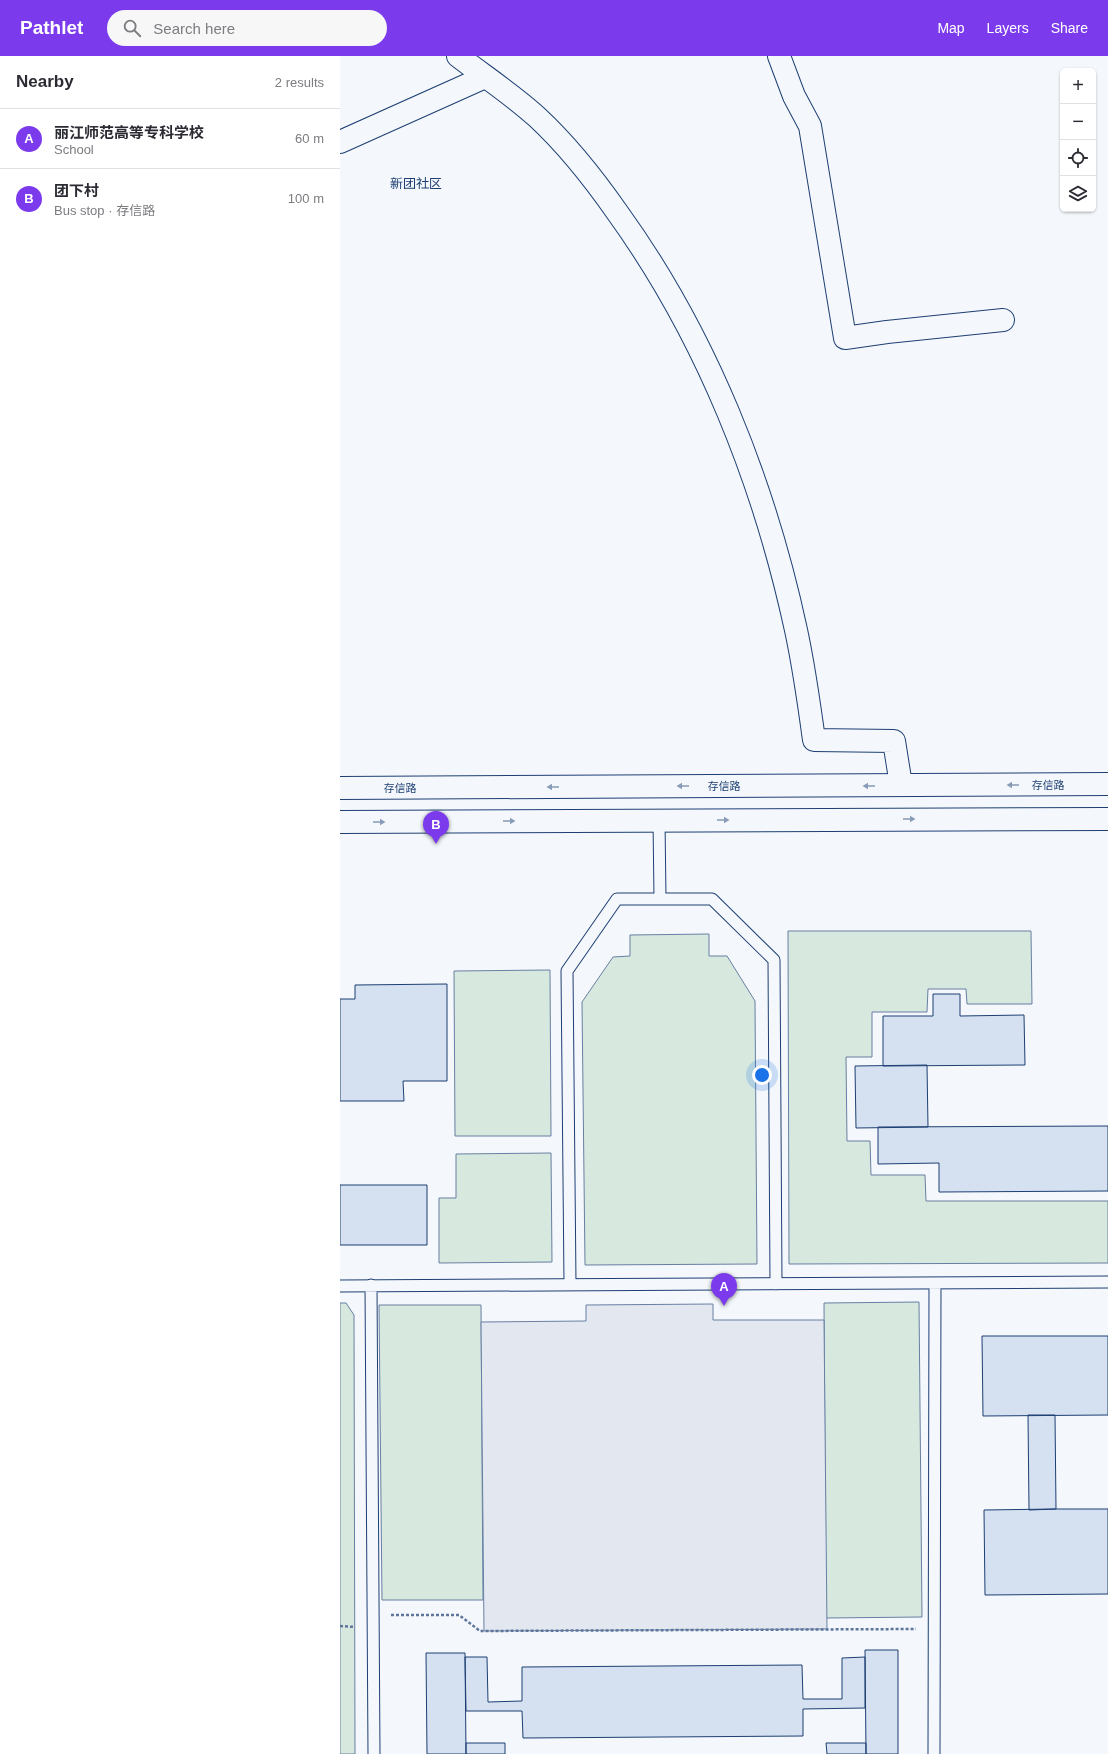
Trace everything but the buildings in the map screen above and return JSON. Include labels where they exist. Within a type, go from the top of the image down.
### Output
[{"type":"street","points":[[458,56],[537,117],[573,156],[638,240],[682,314],[725,405],[747,461],[767,518],[796,630],[814,740],[894,741],[901,786]]},
{"type":"street","points":[[779,56],[794,96],[810,126],[845,338],[887,332],[1003,320]]},
{"type":"street","points":[[340,142],[485,77]]},
{"type":"street","name":"存信路","points":[[340,788],[1108,784]]},
{"type":"street","points":[[340,822],[1108,819]]},
{"type":"lane","points":[[659,820],[660,899]]},
{"type":"lane","points":[[570,1284],[567,971],[616,899],[712,899],[774,960],[776,1284]]},
{"type":"lane","points":[[340,1286],[1108,1282]]},
{"type":"lane","points":[[934,1754],[935,1283]]},
{"type":"lane","points":[[371,1285],[374,1754]]},
{"type":"path","points":[[373,1615],[459,1615],[480,1631],[934,1628]]},
{"type":"shaded area","points":[[788,931],[1031,931],[1032,1004],[967,1004],[966,989],[928,989],[927,1012],[872,1012],[872,1057],[846,1057],[847,1141],[870,1141],[871,1175],[925,1175],[926,1201],[1108,1201],[1108,1263],[789,1264]]},
{"type":"shaded area","points":[[709,934],[709,956],[727,956],[755,1001],[757,1264],[585,1265],[582,1002],[613,957],[630,956],[630,935]]},
{"type":"shaded area","points":[[550,970],[551,1136],[455,1136],[454,971]]},
{"type":"shaded area","points":[[551,1153],[552,1262],[439,1263],[439,1198],[456,1198],[456,1154]]},
{"type":"shaded area","points":[[919,1302],[922,1617],[826,1618],[824,1303]]},
{"type":"shaded area","points":[[340,1303],[346,1303],[354,1315],[355,1754],[340,1754]]},
{"type":"shaded area","points":[[713,1304],[713,1320],[824,1320],[827,1629],[484,1631],[481,1322],[586,1321],[586,1305]]},
{"type":"shaded area","points":[[379,1305],[481,1305],[483,1600],[382,1600]]},
{"type":"place","name":"团下村","points":[[436,844]]},
{"type":"place","name":"丽江师范高等专科学校","points":[[724,1306]]},
{"type":"district","name":"新团社区","points":[[416,183]]}]
